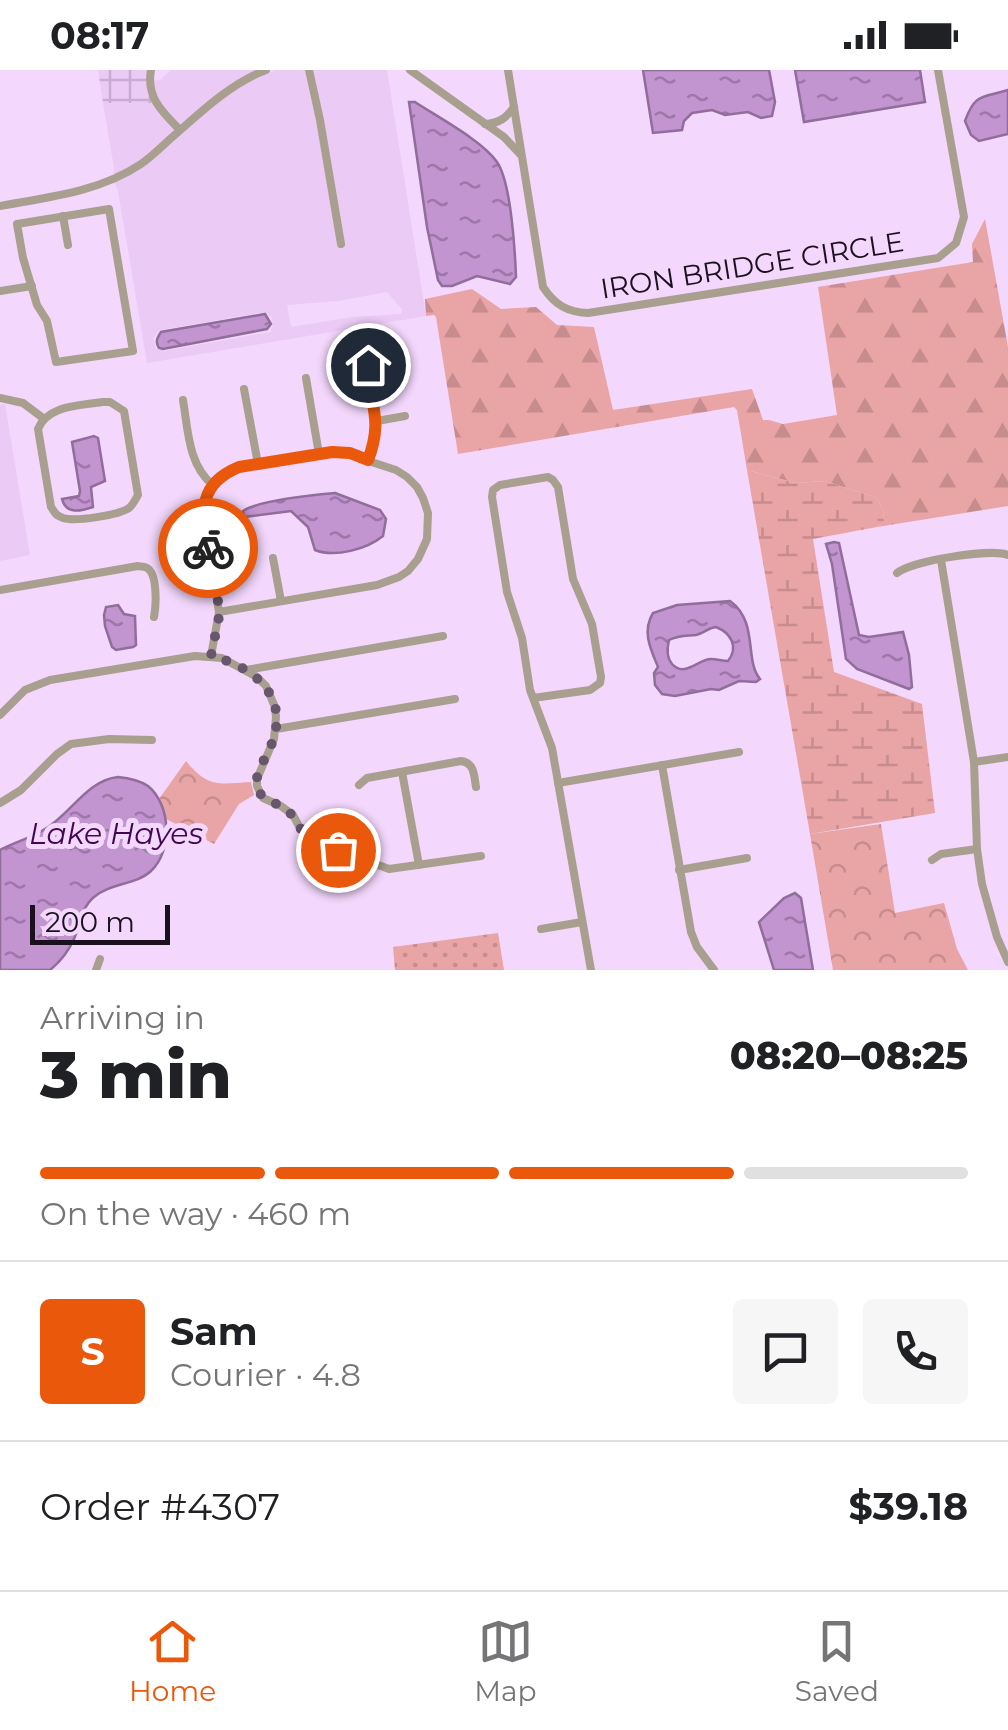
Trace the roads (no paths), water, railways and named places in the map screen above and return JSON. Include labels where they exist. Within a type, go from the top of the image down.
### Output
[{"type":"street","points":[[152,70],[149,82],[154,100],[180,130]]},
{"type":"street","points":[[0,206],[67,194],[121,176],[146,161],[230,89],[266,70]]},
{"type":"street","points":[[309,70],[341,244]]},
{"type":"street","points":[[410,70],[504,137],[523,157]]},
{"type":"street","name":"IRON BRIDGE CIRCLE","points":[[508,70],[543,287],[561,308],[588,314],[938,258],[956,243],[964,217],[938,70]]},
{"type":"street","points":[[486,124],[505,118],[514,106]]},
{"type":"street","points":[[67,194],[68,245]]},
{"type":"street","points":[[109,209],[133,351],[56,362],[54,358],[47,321],[37,304],[22,258],[17,224],[67,216],[109,209]]},
{"type":"street","points":[[0,291],[32,286]]},
{"type":"street","points":[[368,460],[377,421],[368,365],[375,358],[395,354]]},
{"type":"street","points":[[306,378],[319,454]]},
{"type":"street","points":[[244,389],[258,464]]},
{"type":"street","points":[[0,398],[23,403],[43,418]]},
{"type":"street","points":[[183,400],[196,464],[213,485]]},
{"type":"street","points":[[102,402],[110,402],[124,411],[138,494],[132,506],[116,513],[74,520],[56,514],[50,507],[38,429],[43,418],[55,411],[102,402]]},
{"type":"street","points":[[377,421],[405,416]]},
{"type":"street","points":[[211,656],[220,612],[203,512],[207,494],[228,472],[341,452],[408,477],[418,487],[429,526],[424,548],[408,570],[388,582],[220,612]]},
{"type":"street","points":[[533,698],[590,690],[601,678],[592,624],[573,580],[558,487],[548,477],[500,485],[493,490],[492,497],[507,592],[522,638],[533,698],[552,748],[591,970]]},
{"type":"street","points":[[897,574],[905,567],[942,560],[993,552],[1008,556]]},
{"type":"street","points":[[273,558],[281,601]]},
{"type":"street","points":[[942,560],[974,762],[977,849],[989,910],[1008,962]]},
{"type":"street","points":[[0,590],[138,566],[152,573],[157,604],[154,617]]},
{"type":"street","points":[[246,670],[444,636]]},
{"type":"street","points":[[0,714],[25,690],[50,680],[211,656],[246,670],[272,696],[276,729],[256,786],[263,798],[288,810],[306,836],[389,869],[482,856]]},
{"type":"street","points":[[276,729],[456,698]]},
{"type":"street","points":[[0,804],[72,744],[109,739],[152,740]]},
{"type":"street","points":[[558,783],[738,752]]},
{"type":"street","points":[[974,762],[1008,757]]},
{"type":"street","points":[[359,786],[367,778],[466,762],[472,768],[476,787]]},
{"type":"street","points":[[662,765],[691,932],[714,970]]},
{"type":"street","points":[[402,772],[419,866]]},
{"type":"street","points":[[932,860],[940,854],[977,849]]},
{"type":"street","points":[[680,870],[747,858]]},
{"type":"street","points":[[541,929],[582,922]]},
{"type":"street","points":[[96,970],[100,959]]},
{"type":"water","points":[[643,70],[769,70],[775,102],[772,116],[761,118],[748,112],[725,115],[712,110],[692,113],[682,130],[653,133]]},
{"type":"water","points":[[795,70],[920,70],[925,102],[804,122]]},
{"type":"water","points":[[1008,90],[1008,134],[979,141],[971,135],[965,121],[972,105],[980,98]]},
{"type":"water","points":[[409,102],[459,129],[497,162],[506,185],[513,234],[516,277],[510,284],[477,276],[452,286],[442,286],[438,280]]},
{"type":"water","points":[[265,314],[271,324],[267,329],[163,349],[157,344],[161,332]]},
{"type":"water","points":[[98,438],[105,481],[91,487],[93,507],[70,510],[62,499],[79,496],[80,491],[72,442]]},
{"type":"water","points":[[335,493],[380,510],[386,519],[383,536],[350,551],[323,552],[315,550],[308,527],[291,511],[244,517],[243,511],[261,504]]},
{"type":"water","points":[[839,543],[859,635],[903,632],[909,655],[909,689],[857,669],[846,659],[826,544]]},
{"type":"water","points":[[730,601],[745,619],[760,679],[739,681],[719,690],[662,694],[655,685],[658,667],[648,626],[653,613],[677,605]],"holes":[[[716,627],[733,646],[728,661],[706,660],[682,669],[670,661],[669,640]]]},
{"type":"water","points":[[118,605],[124,614],[135,616],[136,645],[116,650],[104,615],[106,607]]},
{"type":"water","name":"Lake Hayes","points":[[118,777],[148,786],[161,804],[166,840],[158,862],[145,876],[108,889],[90,901],[70,947],[50,970],[0,970],[0,850],[45,829],[97,784]]},
{"type":"water","points":[[795,893],[801,898],[813,970],[774,970],[759,922],[784,898]]}]
